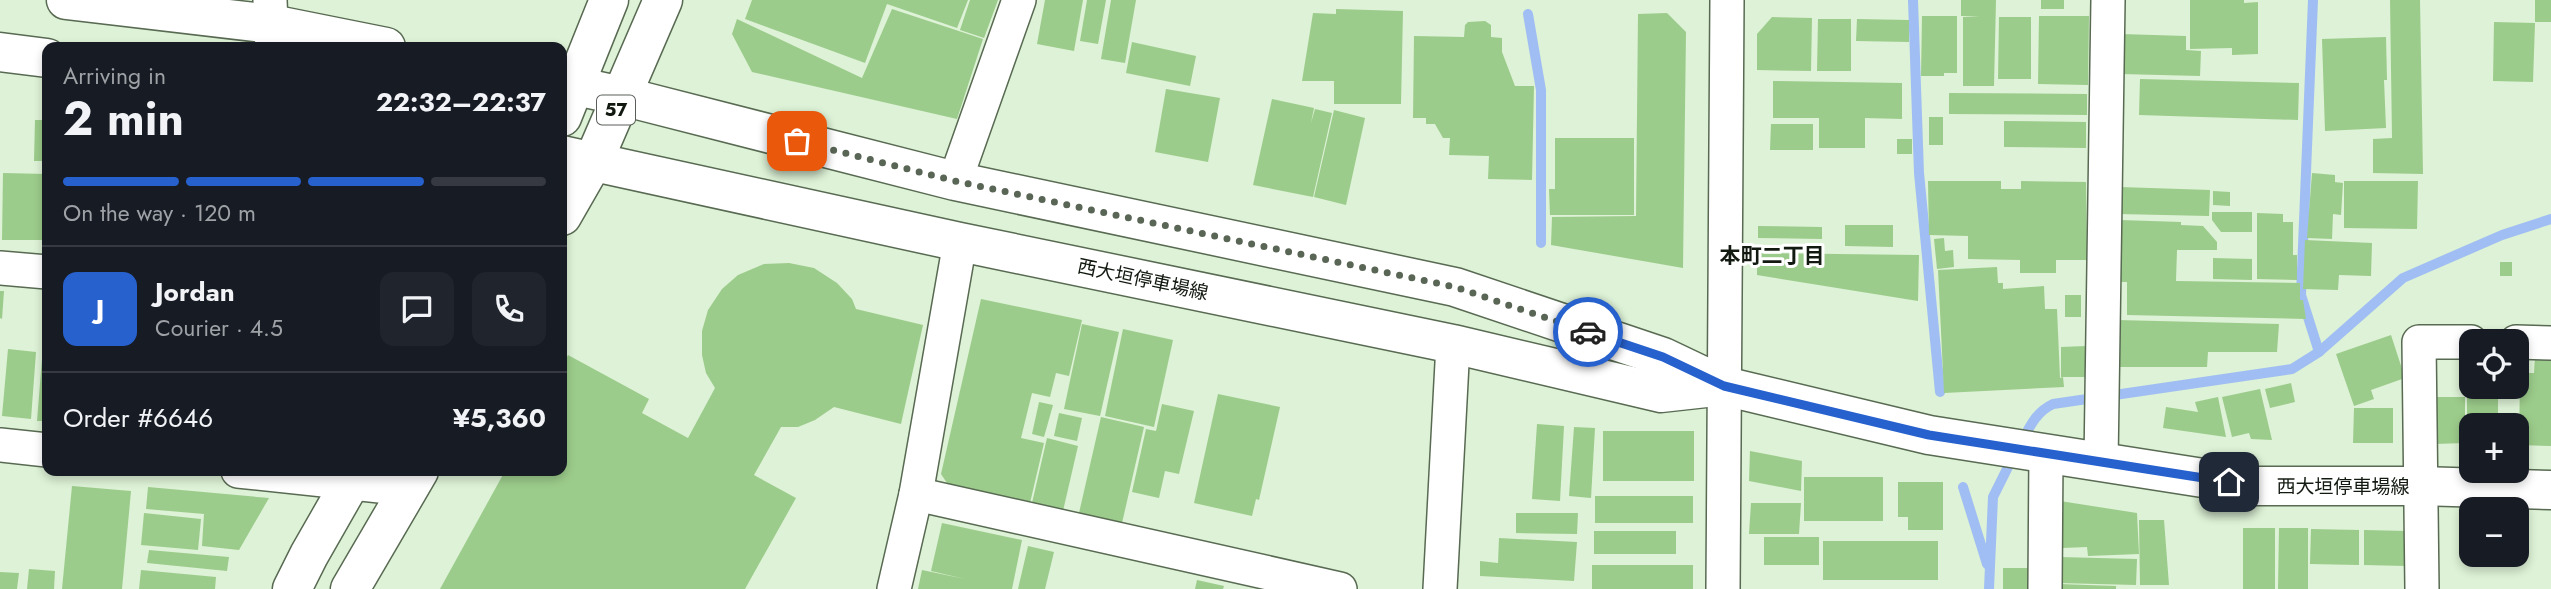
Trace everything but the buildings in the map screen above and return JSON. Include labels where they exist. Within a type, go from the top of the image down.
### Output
[{"type":"main road","points":[[66,0],[271,24],[361,42]]},
{"type":"main road","name":"57","points":[[567,93],[609,0]]},
{"type":"main road","name":"57","points":[[567,197],[577,159],[622,96],[663,0]]},
{"type":"main road","points":[[0,52],[42,57]]},
{"type":"main road","name":"西大垣停車場線","points":[[567,95],[622,96],[955,181],[1455,287],[1663,357],[1724,386],[1929,435],[2254,486],[2420,486],[2551,490]]},
{"type":"main road","name":"西大垣停車場線","points":[[577,159],[1452,344],[1661,393],[1724,386]]},
{"type":"main road","points":[[292,589],[354,477]]},
{"type":"main road","points":[[350,589],[414,480]]},
{"type":"street","points":[[955,181],[1019,0]]},
{"type":"street","points":[[1723,589],[1727,0]]},
{"type":"street","points":[[2101,462],[2108,0]]},
{"type":"street","points":[[894,589],[916,494],[960,242]]},
{"type":"street","points":[[0,268],[42,272]]},
{"type":"street","points":[[2422,589],[2419,342],[2459,342]]},
{"type":"street","points":[[2529,342],[2551,343]]},
{"type":"street","points":[[1440,589],[1452,344]]},
{"type":"street","points":[[0,445],[42,449]]},
{"type":"street","points":[[2045,589],[2046,453]]},
{"type":"street","points":[[335,476],[414,480]]},
{"type":"street","points":[[916,494],[1340,589]]},
{"type":"waterway","points":[[1913,0],[1919,173],[1940,392]]},
{"type":"waterway","points":[[2313,0],[2301,295],[2319,352]]},
{"type":"waterway","points":[[1528,14],[1541,90],[1541,243]]},
{"type":"waterway","points":[[2021,443],[2038,415],[2053,404],[2292,369],[2319,352],[2403,278],[2502,235],[2551,219]]},
{"type":"waterway","points":[[1989,589],[1993,497],[2013,457]]},
{"type":"waterway","points":[[1963,487],[1987,564]]},
{"type":"way so far","points":[[797,141],[955,181],[1455,287],[1588,332]]},
{"type":"district","name":"本町二丁目","points":[[1772,256]]},
{"type":"route","points":[[1588,332],[1663,357],[1724,386],[1929,435],[2229,482]]}]
